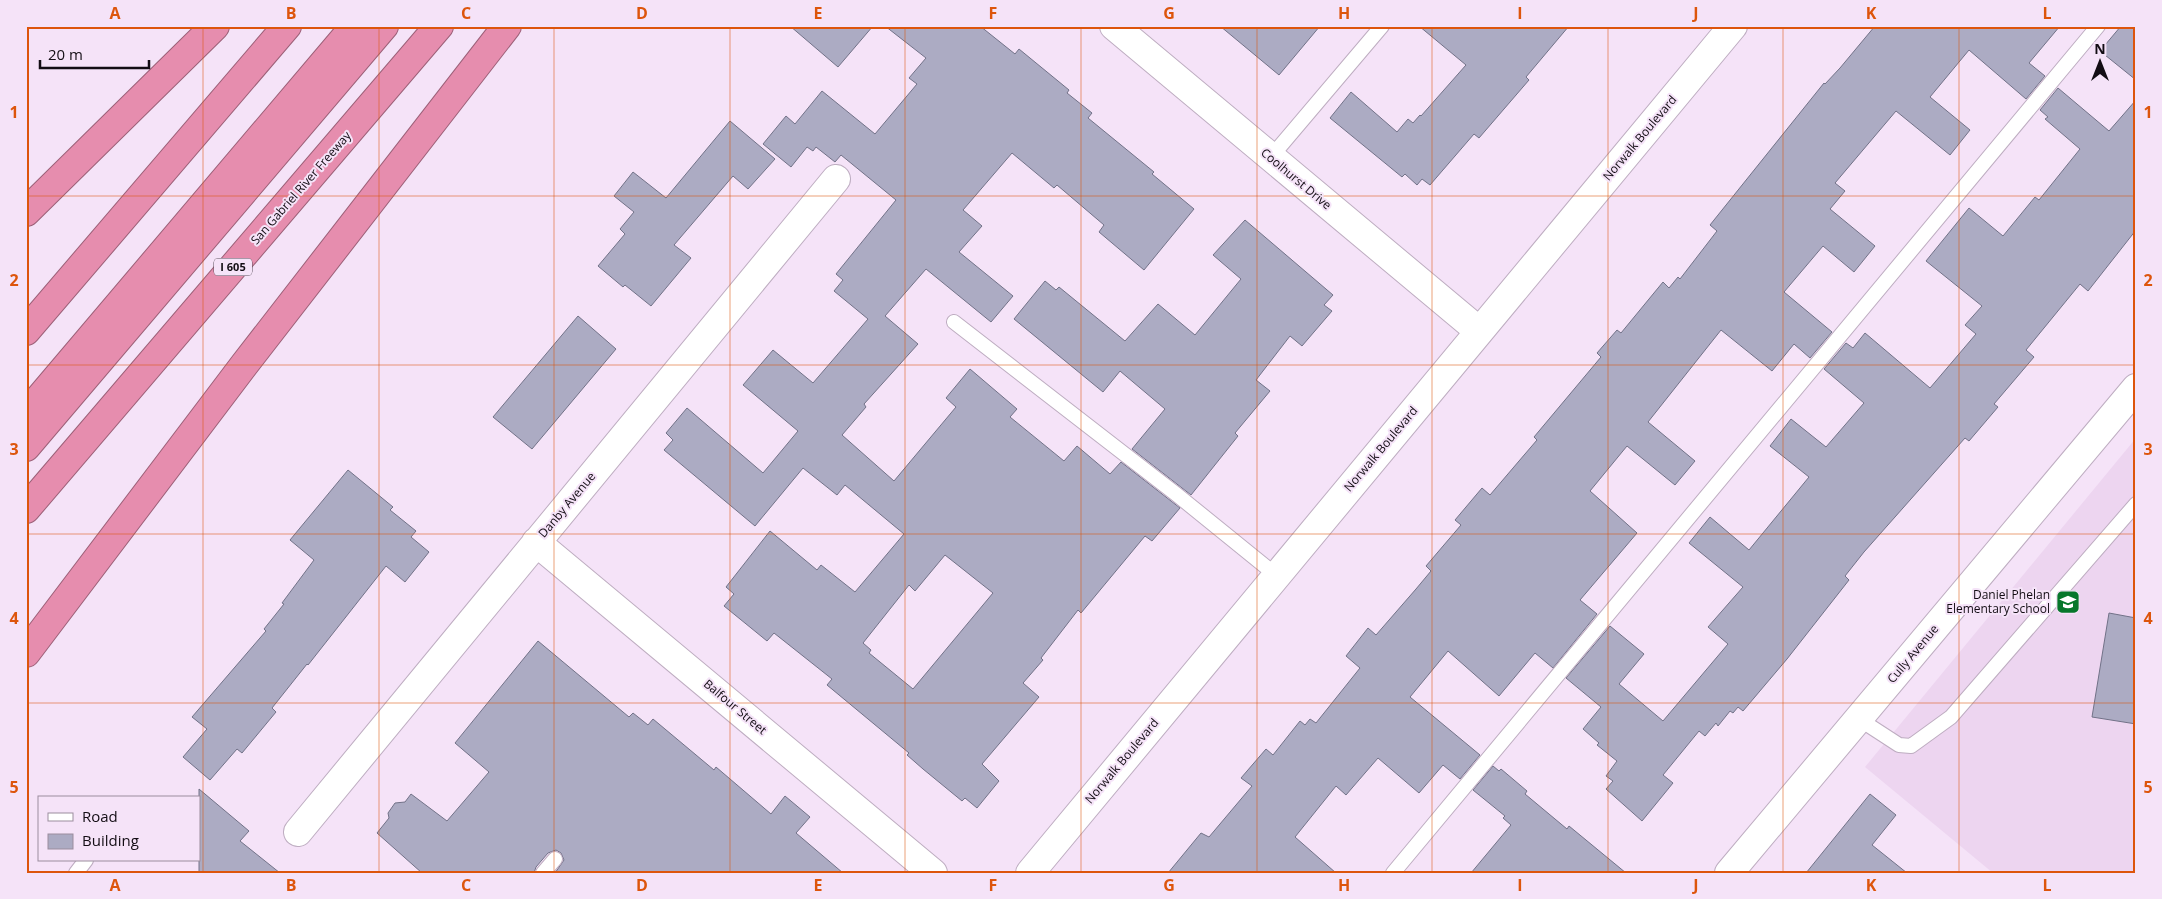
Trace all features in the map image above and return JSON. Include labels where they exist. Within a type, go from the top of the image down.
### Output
[{"type":"highway","points":[[26,212],[215,26]]},
{"type":"highway","points":[[26,331],[287,26]]},
{"type":"highway","points":[[26,414],[355,26]]},
{"type":"highway","points":[[26,447],[384,26]]},
{"type":"highway","name":"San Gabriel River Freeway","points":[[26,509],[439,26]]},
{"type":"highway","points":[[26,654],[244,365],[507,26]]},
{"type":"street","name":"Coolhurst Drive","points":[[1114,26],[1479,331]]},
{"type":"street","name":"Norwalk Boulevard","points":[[1030,873],[1733,26]]},
{"type":"street","name":"Danby Avenue","points":[[298,832],[836,179]]},
{"type":"street","name":"Cully Avenue","points":[[1729,873],[2136,388]]},
{"type":"street","name":"Balfour Street","points":[[536,542],[933,873]]},
{"type":"lane","points":[[1271,158],[1382,26]]},
{"type":"lane","points":[[1393,873],[2098,26]]},
{"type":"lane","points":[[954,322],[1176,494],[1276,575]]},
{"type":"lane","points":[[1859,718],[1899,745],[1911,746],[1951,717],[2136,504]]},
{"type":"lane","points":[[543,873],[555,859]]},
{"type":"lane","points":[[76,873],[84,862]]},
{"type":"shaded area","name":"Daniel Phelan Elementary School","points":[[2136,438],[2136,873],[1993,873],[1865,767]]},
{"type":"building","points":[[790,26],[873,26],[838,67]]},
{"type":"building","points":[[885,26],[980,26],[1015,54],[1019,49],[1069,90],[1067,93],[1092,113],[1088,118],[1154,172],[1152,174],[1194,209],[1144,270],[1099,232],[1104,225],[1057,185],[1054,188],[1012,153],[963,210],[982,226],[959,252],[1013,296],[991,322],[926,269],[885,316],[918,344],[864,404],[866,407],[842,435],[894,481],[956,407],[946,398],[970,369],[1017,409],[1010,417],[1064,461],[1077,446],[1110,474],[1121,462],[1180,508],[1152,541],[1145,536],[1081,613],[1078,610],[1041,658],[1043,660],[1023,683],[1039,697],[982,764],[999,781],[977,808],[965,798],[962,801],[907,755],[909,753],[827,685],[832,679],[774,633],[767,641],[724,606],[734,594],[726,587],[770,531],[817,570],[821,565],[855,592],[904,534],[845,485],[837,495],[803,468],[755,526],[664,450],[673,440],[666,433],[687,408],[763,473],[798,431],[743,385],[773,350],[813,383],[868,319],[834,291],[843,280],[836,274],[896,200],[841,155],[835,162],[816,147],[813,151],[807,147],[791,167],[763,144],[786,116],[795,124],[822,91],[875,134],[917,84],[909,78],[926,58]],"holes":[[[945,555],[993,593],[913,689],[869,653],[871,650],[863,643],[909,585],[915,591]]]},
{"type":"building","points":[[1220,26],[1320,26],[1279,75]]},
{"type":"building","points":[[1419,26],[1569,26],[1526,77],[1529,80],[1479,138],[1474,134],[1430,185],[1422,179],[1417,185],[1405,174],[1402,177],[1330,118],[1351,92],[1397,132],[1408,119],[1413,123],[1421,116],[1466,65]]},
{"type":"building","points":[[1875,26],[2060,26],[2029,63],[2045,76],[2026,99],[1969,50],[1930,97],[1970,130],[1950,155],[1896,111],[1835,183],[1845,191],[1830,209],[1875,246],[1854,272],[1823,246],[1784,292],[1832,332],[1810,358],[1794,344],[1772,371],[1721,330],[1648,422],[1695,461],[1675,485],[1627,446],[1590,491],[1637,533],[1580,600],[1597,614],[1553,668],[1535,653],[1499,696],[1448,651],[1410,697],[1480,755],[1460,779],[1443,765],[1419,793],[1378,758],[1346,795],[1336,786],[1295,837],[1336,873],[1168,873],[1201,833],[1209,837],[1252,786],[1241,778],[1266,749],[1273,755],[1300,721],[1305,725],[1310,719],[1316,723],[1360,668],[1346,656],[1368,628],[1376,635],[1416,589],[1431,571],[1426,566],[1461,525],[1455,520],[1482,488],[1490,495],[1537,440],[1534,437],[1601,357],[1597,353],[1617,330],[1621,333],[1663,282],[1669,288],[1678,277],[1680,279],[1717,231],[1710,225],[1824,83],[1840,68]]},
{"type":"building","points":[[2121,26],[2136,26],[2136,80],[2100,51]]},
{"type":"building","points":[[2058,88],[2109,131],[2136,100],[2136,230],[2088,291],[2080,284],[2026,350],[2034,357],[1994,404],[1998,407],[1969,441],[1965,438],[1864,552],[1845,576],[1849,580],[1743,711],[1738,707],[1733,713],[1730,711],[1718,726],[1716,723],[1705,736],[1699,731],[1663,775],[1673,783],[1642,821],[1606,789],[1613,781],[1606,776],[1617,761],[1597,745],[1599,743],[1583,729],[1601,707],[1566,678],[1610,626],[1644,654],[1619,684],[1663,721],[1728,644],[1708,627],[1743,587],[1689,543],[1710,517],[1749,550],[1809,477],[1770,446],[1791,419],[1826,447],[1864,403],[1824,369],[1846,343],[1853,348],[1865,333],[1930,388],[1976,334],[1965,325],[1982,306],[1926,261],[1969,208],[2003,236],[2035,197],[2039,200],[2080,149],[2045,119],[2048,117],[2040,110]]},
{"type":"building","points":[[730,121],[775,159],[748,189],[733,176],[674,245],[691,258],[651,306],[625,285],[623,287],[598,266],[625,234],[620,229],[634,212],[614,196],[633,172],[666,198]]},
{"type":"building","points":[[1245,220],[1333,295],[1324,305],[1332,311],[1302,346],[1290,336],[1256,380],[1270,391],[1235,433],[1238,436],[1191,495],[1132,449],[1165,409],[1120,371],[1103,392],[1014,319],[1045,281],[1056,290],[1059,287],[1125,341],[1158,304],[1195,335],[1241,279],[1213,255]]},
{"type":"building","points":[[578,316],[616,349],[532,449],[493,417]]},
{"type":"building","points":[[348,470],[393,507],[390,510],[416,531],[411,537],[429,552],[405,582],[386,566],[272,708],[276,712],[242,753],[237,749],[210,780],[183,757],[207,729],[192,717],[266,631],[264,629],[284,604],[282,603],[314,560],[290,540]]},
{"type":"building","points":[[2109,613],[2136,618],[2136,724],[2092,717]]},
{"type":"building","points":[[538,641],[629,717],[633,713],[648,725],[653,719],[714,770],[716,767],[771,814],[785,796],[810,817],[796,833],[843,873],[555,873],[564,860],[561,853],[556,850],[548,853],[536,867],[534,873],[422,873],[377,833],[389,818],[388,813],[395,803],[405,802],[411,794],[447,821],[489,772],[455,743]]},
{"type":"building","points":[[1493,766],[1499,771],[1501,769],[1527,791],[1525,794],[1567,829],[1569,826],[1626,873],[1471,873],[1511,825],[1503,818],[1505,816],[1473,790]]},
{"type":"building","points":[[199,789],[249,831],[240,841],[280,873],[199,873]]},
{"type":"building","points":[[1870,794],[1896,815],[1872,845],[1907,873],[1806,873]]},
{"type":"place","name":"Daniel Phelan Elementary School","points":[[2068,602]]}]
